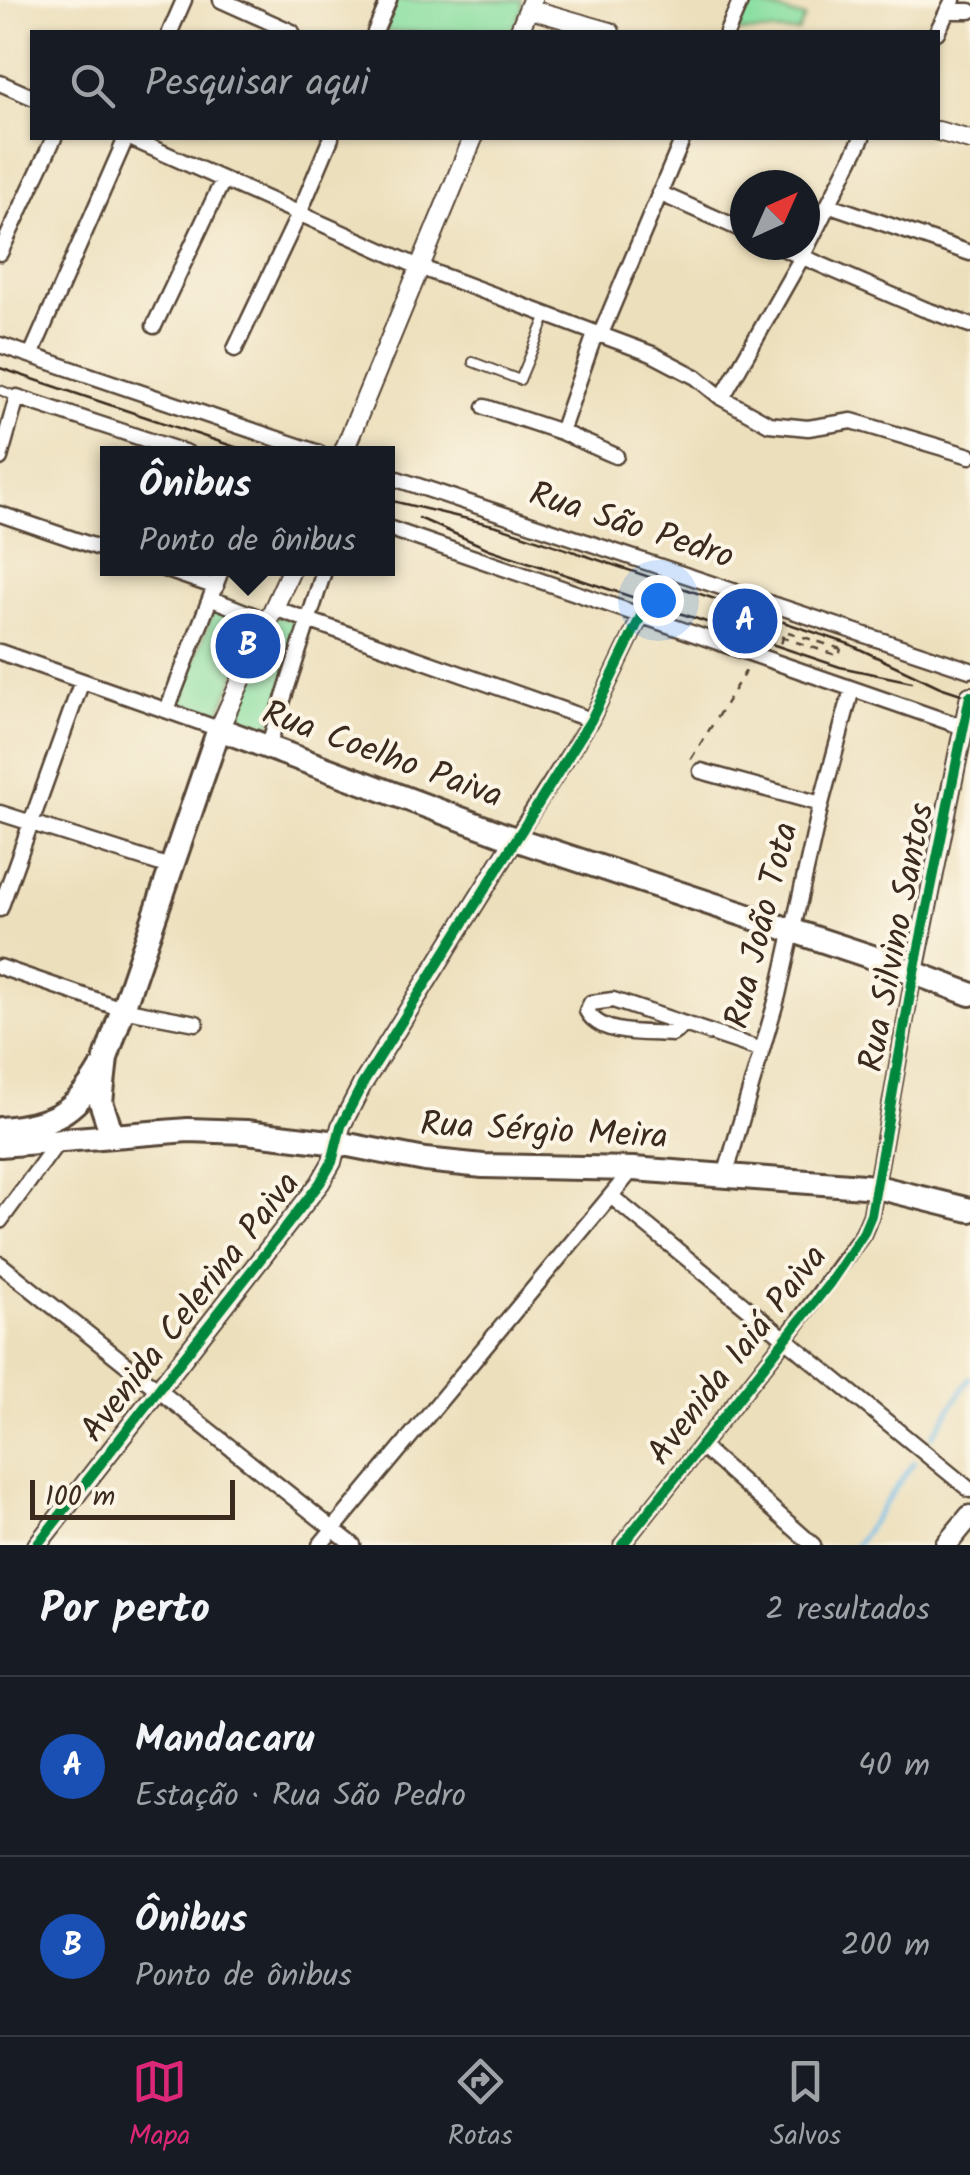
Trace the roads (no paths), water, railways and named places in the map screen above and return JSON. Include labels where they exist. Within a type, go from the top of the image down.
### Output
[{"type":"main road","name":"Rua Coelho Paiva","points":[[220,729],[515,839],[970,994]]},
{"type":"main road","points":[[0,1129],[61,1116],[84,1095],[106,1058],[220,729]]},
{"type":"main road","points":[[106,1058],[102,1102],[112,1135]]},
{"type":"main road","name":"Rua Sérgio Meira","points":[[0,1144],[188,1130],[246,1132],[483,1166],[633,1169],[877,1187],[970,1210]]},
{"type":"main road","points":[[946,1545],[970,1516]]},
{"type":"street","points":[[171,30],[184,0]]},
{"type":"street","points":[[220,0],[288,30]]},
{"type":"street","points":[[376,30],[389,0]]},
{"type":"street","points":[[729,30],[740,0]]},
{"type":"street","points":[[520,30],[531,5],[604,30]]},
{"type":"street","points":[[938,30],[951,5],[970,11]]},
{"type":"street","points":[[0,83],[30,96]]},
{"type":"street","points":[[940,132],[970,140]]},
{"type":"street","points":[[0,254],[53,140]]},
{"type":"street","points":[[31,355],[127,140]]},
{"type":"street","points":[[133,140],[418,267],[676,365],[722,398],[769,424],[808,428],[852,421],[970,456]]},
{"type":"street","points":[[236,349],[330,140]]},
{"type":"street","points":[[346,446],[472,140]]},
{"type":"street","points":[[562,432],[598,335],[682,140]]},
{"type":"street","points":[[820,224],[861,140]]},
{"type":"street","points":[[154,326],[223,180]]},
{"type":"street","points":[[659,193],[730,224]]},
{"type":"street","points":[[830,205],[970,253]]},
{"type":"street","points":[[722,398],[800,260]]},
{"type":"street","points":[[809,260],[970,325]]},
{"type":"street","points":[[0,346],[295,446]]},
{"type":"street","points":[[0,458],[17,397],[163,446]]},
{"type":"street","points":[[485,407],[562,432],[616,456]]},
{"type":"street","name":"Rua São Pedro","points":[[395,478],[970,670]]},
{"type":"street","points":[[0,514],[100,548]]},
{"type":"street","points":[[395,530],[852,689],[966,724]]},
{"type":"street","points":[[178,576],[271,614],[310,620],[591,720]]},
{"type":"street","points":[[168,710],[219,576]]},
{"type":"street","points":[[220,729],[288,576]]},
{"type":"street","points":[[268,747],[323,576]]},
{"type":"street","points":[[515,839],[591,720],[641,616]]},
{"type":"street","name":"Rua Coelho Paiva","points":[[0,652],[220,729]]},
{"type":"street","points":[[0,909],[82,681]]},
{"type":"street","name":"Rua João Tota","points":[[725,1176],[759,1049],[778,995],[821,804],[852,689]]},
{"type":"street","name":"Rua Silvino Santos","points":[[877,1187],[914,972],[970,696]]},
{"type":"street","points":[[702,772],[821,804]]},
{"type":"street","points":[[0,813],[170,867]]},
{"type":"street","name":"Avenida Celerina Paiva","points":[[37,1545],[320,1183],[338,1143],[341,1126],[362,1085],[515,839]]},
{"type":"street","points":[[0,967],[122,1009],[196,1023]]},
{"type":"street","points":[[685,1026],[672,1034],[608,1028],[592,1020],[587,1011],[591,1003],[613,1000],[759,1049]]},
{"type":"street","points":[[0,1221],[60,1139]]},
{"type":"street","points":[[320,1545],[633,1169]]},
{"type":"street","name":"Avenida Iaiá Paiva","points":[[622,1545],[788,1337],[862,1234],[877,1187]]},
{"type":"street","points":[[612,1197],[788,1337],[970,1490]]},
{"type":"street","points":[[0,1264],[352,1545]]},
{"type":"street","points":[[701,1446],[813,1545]]},
{"type":"lane","points":[[473,362],[520,380],[546,315]]},
{"type":"lane","points":[[0,390],[17,397]]},
{"type":"waterway","points":[[932,1437],[970,1378]]},
{"type":"waterway","points":[[856,1545],[914,1462]]},
{"type":"tram line","points":[[0,368],[232,446]]},
{"type":"tram line","points":[[395,502],[497,526],[849,644],[970,697]]},
{"type":"tram line","points":[[419,518],[489,549],[840,667],[912,682]]},
{"type":"place","name":"Mandacaru","points":[[745,621]]},
{"type":"place","name":"Ônibus","points":[[248,646]]}]
